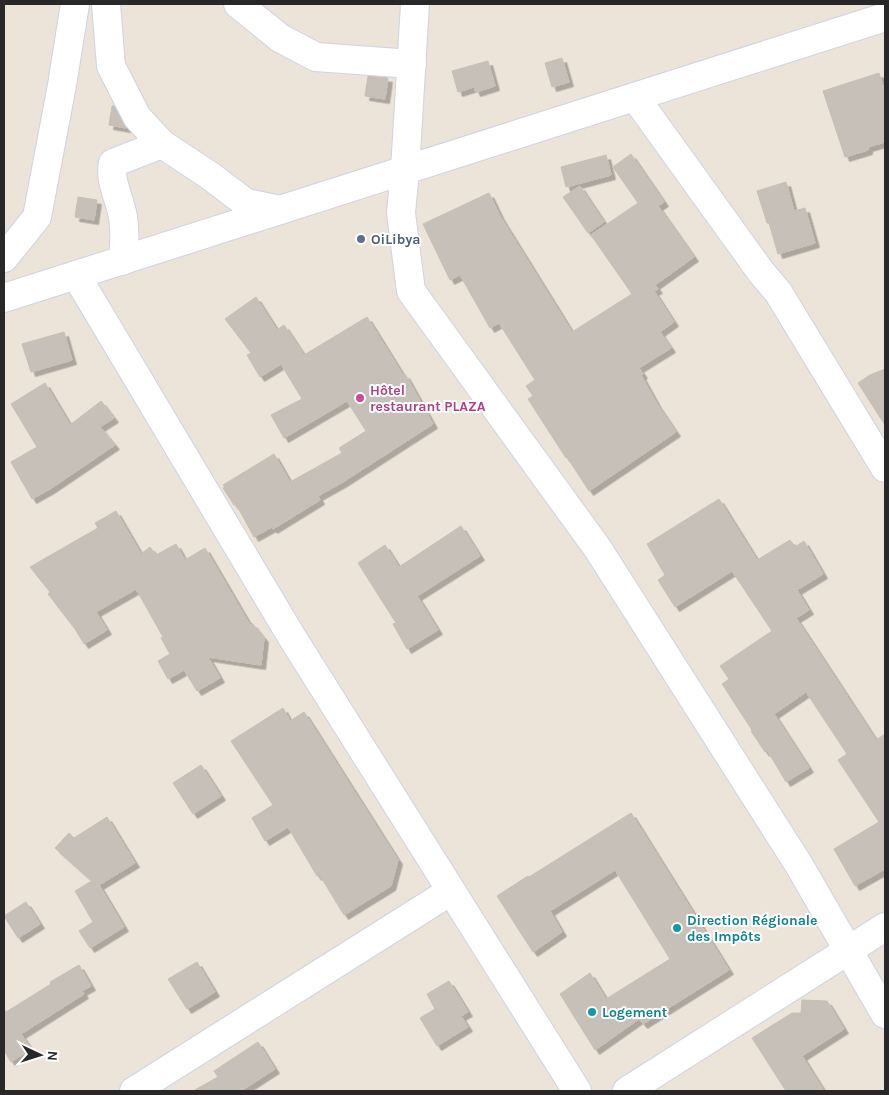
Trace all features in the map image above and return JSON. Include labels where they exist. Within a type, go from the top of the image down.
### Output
[{"type":"street","points":[[4,258],[37,218],[75,4]]},
{"type":"street","points":[[106,4],[111,66],[137,117],[162,144],[209,174],[246,203],[280,210]]},
{"type":"street","points":[[238,4],[280,38],[316,57],[412,64]]},
{"type":"street","points":[[415,4],[401,213],[411,291],[598,549],[799,865],[885,1014]]},
{"type":"street","points":[[4,298],[885,17]]},
{"type":"street","points":[[635,97],[761,272],[778,292],[885,468]]},
{"type":"street","points":[[122,261],[125,244],[122,216],[111,171],[113,163],[162,144]]},
{"type":"street","points":[[76,276],[290,634],[577,1091]]},
{"type":"street","points":[[134,1091],[451,891]]},
{"type":"street","points":[[627,1091],[885,927]]},
{"type":"building","points":[[562,58],[569,82],[552,87],[545,63]]},
{"type":"building","points":[[488,61],[495,86],[476,92],[474,87],[458,92],[452,71]]},
{"type":"building","points":[[879,73],[885,93],[885,142],[868,147],[868,150],[845,157],[823,91]]},
{"type":"building","points":[[368,76],[388,78],[385,99],[365,96]]},
{"type":"building","points":[[112,106],[114,106],[126,128],[109,125]]},
{"type":"building","points":[[631,154],[664,202],[658,206],[694,257],[655,285],[658,289],[654,291],[674,322],[660,332],[671,348],[639,368],[657,404],[676,432],[589,491],[528,399],[533,396],[526,386],[535,380],[499,323],[490,328],[460,275],[450,280],[423,224],[489,193],[500,216],[572,332],[632,294],[591,235],[638,203],[613,167]]},
{"type":"building","points":[[606,155],[611,175],[566,187],[561,167]]},
{"type":"building","points":[[786,182],[794,211],[805,208],[815,243],[778,254],[757,191]]},
{"type":"building","points":[[580,186],[604,222],[588,233],[563,197]]},
{"type":"building","points":[[78,197],[97,200],[94,220],[75,217]]},
{"type":"building","points":[[256,297],[277,330],[284,325],[304,355],[367,317],[403,375],[405,374],[433,424],[318,496],[320,500],[273,529],[272,527],[254,537],[236,504],[234,505],[223,488],[225,487],[223,485],[274,454],[290,482],[342,453],[339,448],[366,431],[347,401],[284,438],[271,415],[302,399],[281,364],[260,377],[247,355],[251,353],[225,319]]},
{"type":"building","points":[[64,332],[72,360],[31,372],[22,344]]},
{"type":"building","points":[[885,369],[885,425],[858,383],[870,375]]},
{"type":"building","points":[[45,383],[70,425],[101,401],[114,418],[100,427],[115,445],[32,499],[11,462],[37,447],[11,404]]},
{"type":"building","points":[[719,499],[757,560],[790,540],[795,547],[804,541],[823,574],[797,590],[809,610],[796,618],[876,740],[885,734],[885,869],[855,886],[834,849],[879,822],[838,760],[847,754],[806,692],[774,714],[809,768],[786,782],[767,750],[765,752],[722,684],[729,679],[720,666],[772,631],[732,571],[675,607],[658,580],[665,575],[647,544]]},
{"type":"building","points":[[116,511],[141,554],[150,547],[156,555],[176,544],[185,560],[205,548],[250,625],[252,623],[264,638],[261,665],[208,657],[220,678],[197,691],[184,670],[168,679],[158,661],[170,654],[161,638],[163,637],[136,589],[96,612],[107,630],[84,644],[48,594],[50,592],[30,567],[98,528],[95,523]]},
{"type":"building","points":[[461,526],[480,556],[417,596],[438,630],[407,649],[393,624],[396,623],[358,563],[385,545],[399,567]]},
{"type":"building","points":[[283,708],[290,721],[304,712],[398,860],[391,886],[344,915],[319,874],[317,876],[288,827],[265,841],[252,818],[273,805],[231,741]]},
{"type":"building","points":[[201,765],[221,796],[193,814],[173,783]]},
{"type":"building","name":"Direction Régionale des Impôts","points":[[631,813],[729,970],[643,1024],[639,1019],[595,1050],[560,994],[590,973],[606,999],[670,959],[615,870],[550,911],[562,932],[533,952],[497,896]]},
{"type":"building","points":[[107,817],[135,863],[99,885],[124,927],[90,948],[79,931],[93,922],[75,891],[92,881],[55,848],[69,833],[74,838]]},
{"type":"building","points":[[26,902],[40,924],[18,938],[4,916]]},
{"type":"building","points":[[197,962],[215,992],[187,1009],[168,979]]},
{"type":"building","points":[[79,965],[91,986],[82,991],[84,994],[21,1034],[31,1049],[11,1062],[4,1050],[4,1009],[6,1012]]},
{"type":"building","points":[[449,981],[468,1012],[461,1016],[468,1027],[437,1046],[420,1018],[435,1009],[427,994]]},
{"type":"building","points":[[802,1000],[827,1001],[844,1029],[802,1056],[824,1091],[786,1091],[752,1038],[792,1013],[801,1013]]},
{"type":"building","points":[[258,1042],[275,1069],[241,1091],[193,1091],[218,1077],[214,1071]]},
{"type":"place","name":"OiLibya","points":[[361,239]]},
{"type":"place","name":"Hôtel restaurant PLAZA","points":[[360,398]]},
{"type":"place","name":"Direction Régionale des Impôts","points":[[677,928]]},
{"type":"place","name":"Logement","points":[[592,1012]]}]
